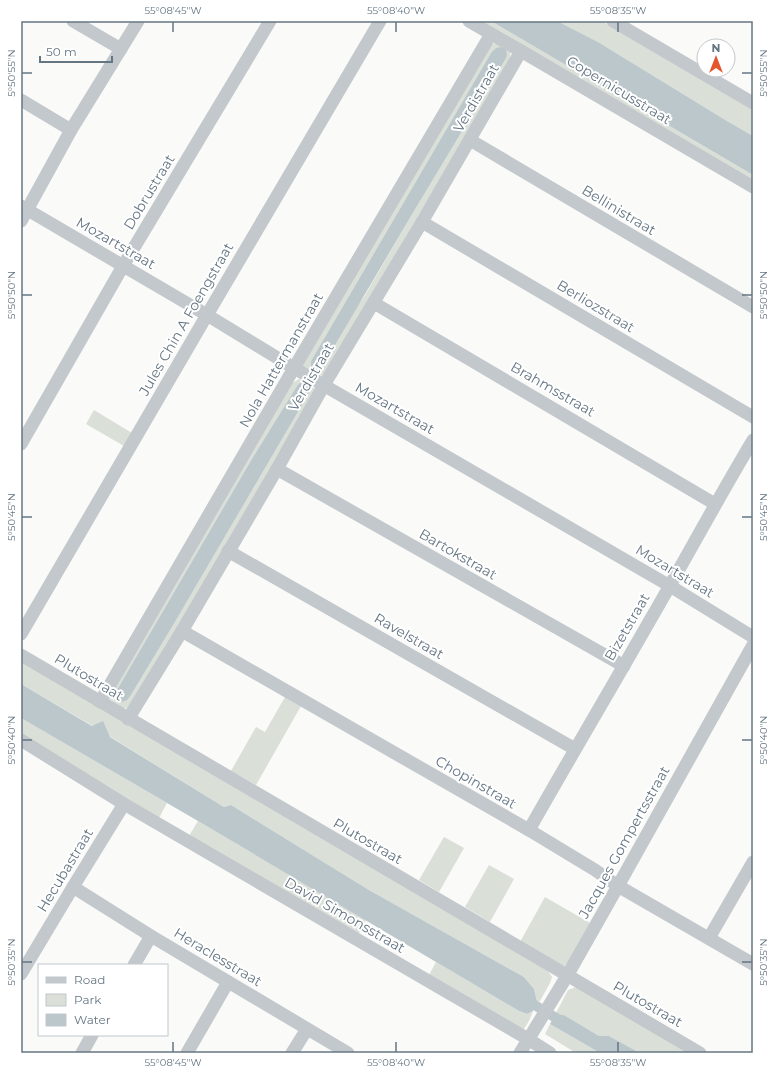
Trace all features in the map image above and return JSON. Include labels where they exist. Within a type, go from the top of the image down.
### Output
[{"type":"street","points":[[73,21],[121,49]]},
{"type":"street","points":[[23,212],[138,21]]},
{"type":"street","name":"Dobrustraat","points":[[21,444],[123,266],[270,21]]},
{"type":"street","name":"Jules Chin A Foengstraat","points":[[21,634],[206,315],[380,21]]},
{"type":"street","name":"Copernicusstraat","points":[[469,21],[521,50],[753,187]]},
{"type":"street","points":[[613,21],[753,102]]},
{"type":"street","name":"Nola Hattermanstraat","points":[[100,702],[490,34]]},
{"type":"street","name":"Verdistraat","points":[[128,719],[182,631],[277,469],[324,385],[422,222],[521,50]]},
{"type":"street","points":[[21,100],[71,130]]},
{"type":"street","name":"Bellinistraat","points":[[470,140],[753,307]]},
{"type":"street","name":"Mozartstraat","points":[[23,212],[123,266],[294,368],[670,586],[753,637]]},
{"type":"street","name":"Berliozstraat","points":[[422,222],[753,417]]},
{"type":"street","name":"Brahmsstraat","points":[[374,303],[715,504]]},
{"type":"street","name":"Bizetstraat","points":[[529,830],[753,440]]},
{"type":"street","name":"Bartokstraat","points":[[277,469],[624,666]]},
{"type":"street","name":"Ravelstraat","points":[[228,551],[575,749]]},
{"type":"street","name":"Chopinstraat","points":[[182,631],[529,830],[595,870],[618,886],[753,964]]},
{"type":"street","name":"Jacques Gompertsstraat","points":[[520,1053],[564,981],[753,645]]},
{"type":"street","name":"Plutostraat","points":[[21,656],[564,981],[700,1053]]},
{"type":"street","name":"David Simonsstraat","points":[[23,746],[531,1035],[550,1053]]},
{"type":"street","name":"Hecubastraat","points":[[21,974],[124,804]]},
{"type":"street","points":[[709,938],[753,862]]},
{"type":"street","name":"Heraclesstraat","points":[[73,887],[151,936],[348,1053]]},
{"type":"street","points":[[135,964],[151,936]]},
{"type":"street","points":[[187,1053],[228,982]]},
{"type":"street","points":[[292,1053],[306,1029]]},
{"type":"street","points":[[82,1053],[91,1036]]},
{"type":"green space","points":[[479,21],[491,21],[753,175],[753,182]]},
{"type":"green space","points":[[557,21],[602,21],[696,76],[696,78],[700,78],[753,109],[753,136],[727,121],[598,42]]},
{"type":"green space","points":[[496,43],[511,52],[509,62],[324,375],[319,376],[303,366],[303,362],[492,44]],"holes":[[[491,53],[505,60],[364,297],[311,367],[311,361]]]},
{"type":"green space","points":[[301,378],[314,388],[315,394],[132,705],[127,708],[123,708],[110,699],[109,696],[292,383]],"holes":[[[297,386],[309,390],[309,393],[131,695],[118,688],[253,457]]]},
{"type":"green space","points":[[94,410],[132,433],[124,446],[86,424]]},
{"type":"green space","points":[[21,660],[548,971],[552,977],[540,1001],[537,1002],[534,989],[524,977],[369,890],[231,805],[224,807],[93,726],[21,684]]},
{"type":"green space","points":[[285,697],[301,706],[256,785],[231,771],[256,727],[265,732]]},
{"type":"green space","points":[[21,718],[167,803],[159,818],[21,735]]},
{"type":"green space","points":[[198,821],[366,920],[358,935],[189,836]]},
{"type":"green space","points":[[444,837],[464,848],[439,892],[419,880]]},
{"type":"green space","points":[[489,865],[514,879],[490,922],[465,907]]},
{"type":"green space","points":[[545,897],[590,923],[568,963],[564,966],[520,942]]},
{"type":"green space","points":[[436,962],[519,1011],[527,1014],[533,1011],[524,1029],[516,1027],[429,975]]},
{"type":"green space","points":[[576,987],[689,1053],[640,1053],[609,1036],[599,1036],[564,1015],[555,1015],[568,990]]},
{"type":"green space","points":[[550,1024],[600,1053],[576,1053],[545,1034]]},
{"type":"water","points":[[491,21],[557,21],[598,42],[753,136],[753,175]]},
{"type":"water","points":[[501,47],[506,50],[507,55],[505,60],[322,367],[316,370],[311,367],[311,361],[491,53],[496,48]]},
{"type":"water","points":[[300,383],[304,383],[309,386],[309,393],[131,695],[127,700],[122,702],[117,699],[116,694],[118,688],[253,457]]},
{"type":"water","points":[[21,684],[92,726],[103,721],[110,737],[224,807],[231,805],[369,890],[524,977],[534,989],[537,1002],[533,1011],[527,1014],[519,1011],[21,718]]},
{"type":"water","points":[[555,1015],[564,1015],[599,1036],[609,1036],[640,1053],[600,1053],[550,1024]]},
{"type":"waterway","points":[[523,998],[566,1024]]}]
